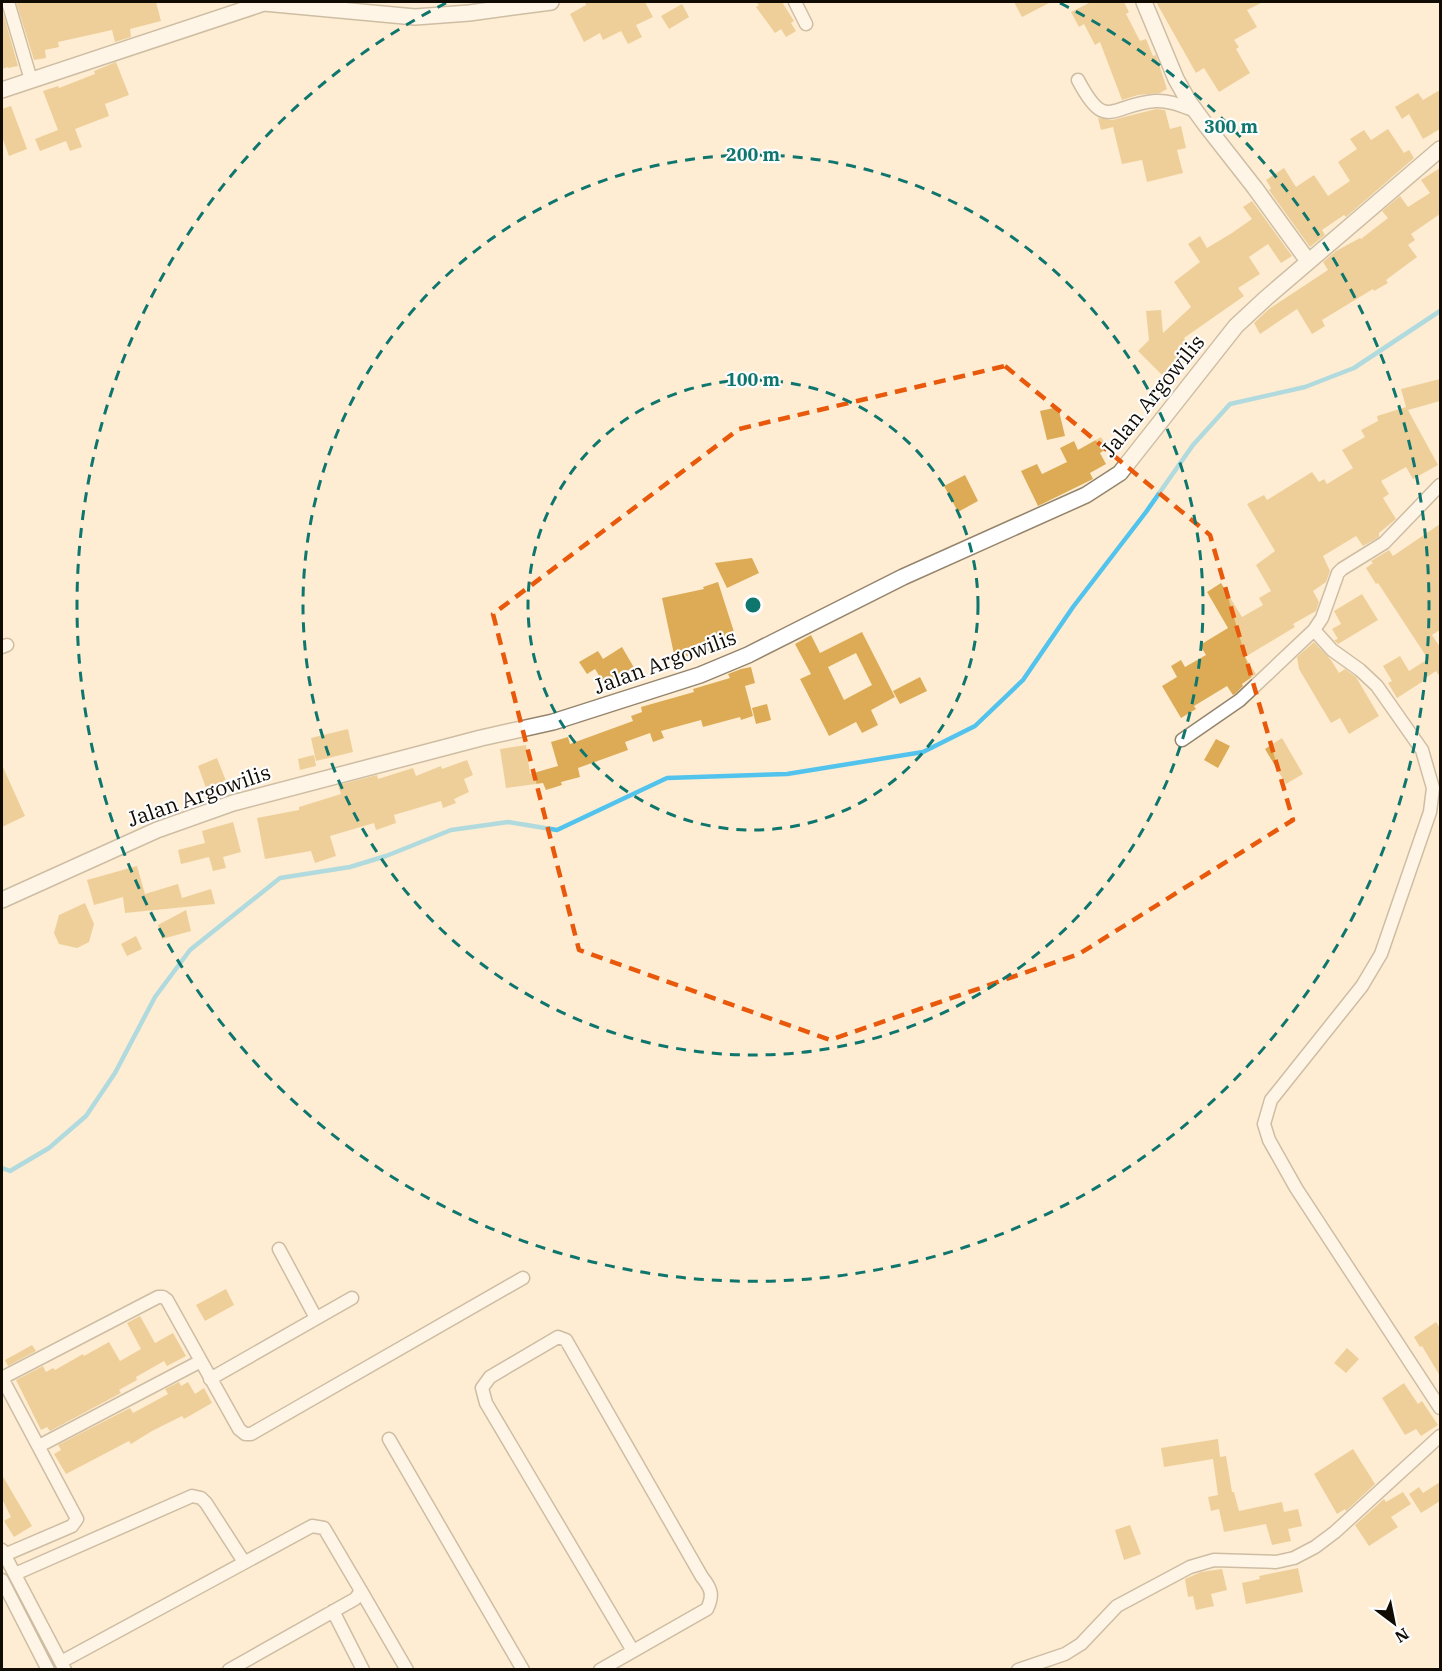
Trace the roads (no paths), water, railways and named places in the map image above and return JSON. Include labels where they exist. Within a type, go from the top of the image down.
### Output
[{"type":"street","points":[[8,2],[31,80]]},
{"type":"street","points":[[2,90],[264,3],[415,17],[469,13],[551,2]]},
{"type":"street","points":[[795,2],[806,24]]},
{"type":"street","points":[[1144,2],[1176,79],[1196,111],[1308,261]]},
{"type":"street","points":[[1078,80],[1093,105],[1104,111],[1113,111],[1157,100],[1196,111]]},
{"type":"street","name":"Jalan Argowilis","points":[[2,900],[157,830],[233,802],[481,738],[553,722],[700,675],[748,654],[903,577],[1086,495],[1120,473],[1236,326],[1308,261],[1440,149]]},
{"type":"street","points":[[1182,740],[1240,700],[1314,630],[1322,618],[1338,573],[1342,568],[1384,543],[1440,485]]},
{"type":"street","points":[[1314,630],[1332,650],[1369,678],[1395,710],[1422,750],[1433,788],[1431,812],[1381,954],[1362,986],[1271,1100],[1264,1124],[1269,1140],[1296,1188],[1440,1408]]},
{"type":"street","points":[[279,1249],[316,1318]]},
{"type":"street","points":[[407,1670],[328,1533],[324,1528],[317,1526],[312,1526],[244,1562],[63,1666],[3,1554],[72,1526],[77,1519],[2,1378],[158,1297],[163,1297],[167,1300],[239,1429],[245,1434],[251,1434],[523,1278]]},
{"type":"street","points":[[210,1379],[352,1298]]},
{"type":"street","points":[[600,1670],[707,1609],[712,1598],[710,1587],[702,1577],[566,1340],[558,1337],[490,1377],[482,1388],[486,1403],[633,1651]]},
{"type":"street","points":[[39,1446],[201,1361]]},
{"type":"street","points":[[1018,1670],[1065,1654],[1081,1644],[1117,1606],[1190,1567],[1214,1560],[1276,1562],[1294,1558],[1315,1547],[1335,1532],[1440,1436]]},
{"type":"street","points":[[389,1439],[523,1670]]},
{"type":"street","points":[[15,1574],[192,1496],[201,1498],[206,1503],[244,1562]]},
{"type":"street","points":[[2,1581],[48,1670]]},
{"type":"street","points":[[229,1670],[355,1599],[360,1589]]},
{"type":"street","points":[[333,1611],[363,1670]]},
{"type":"waterway","points":[[2,1168],[10,1171],[49,1148],[86,1116],[115,1073],[155,997],[190,950],[280,878],[350,867],[386,856],[451,830],[508,822],[557,830],[667,778],[787,774],[923,752],[975,726],[1023,680],[1073,607],[1146,512],[1193,445],[1230,404],[1305,387],[1354,368],[1440,311]]}]
